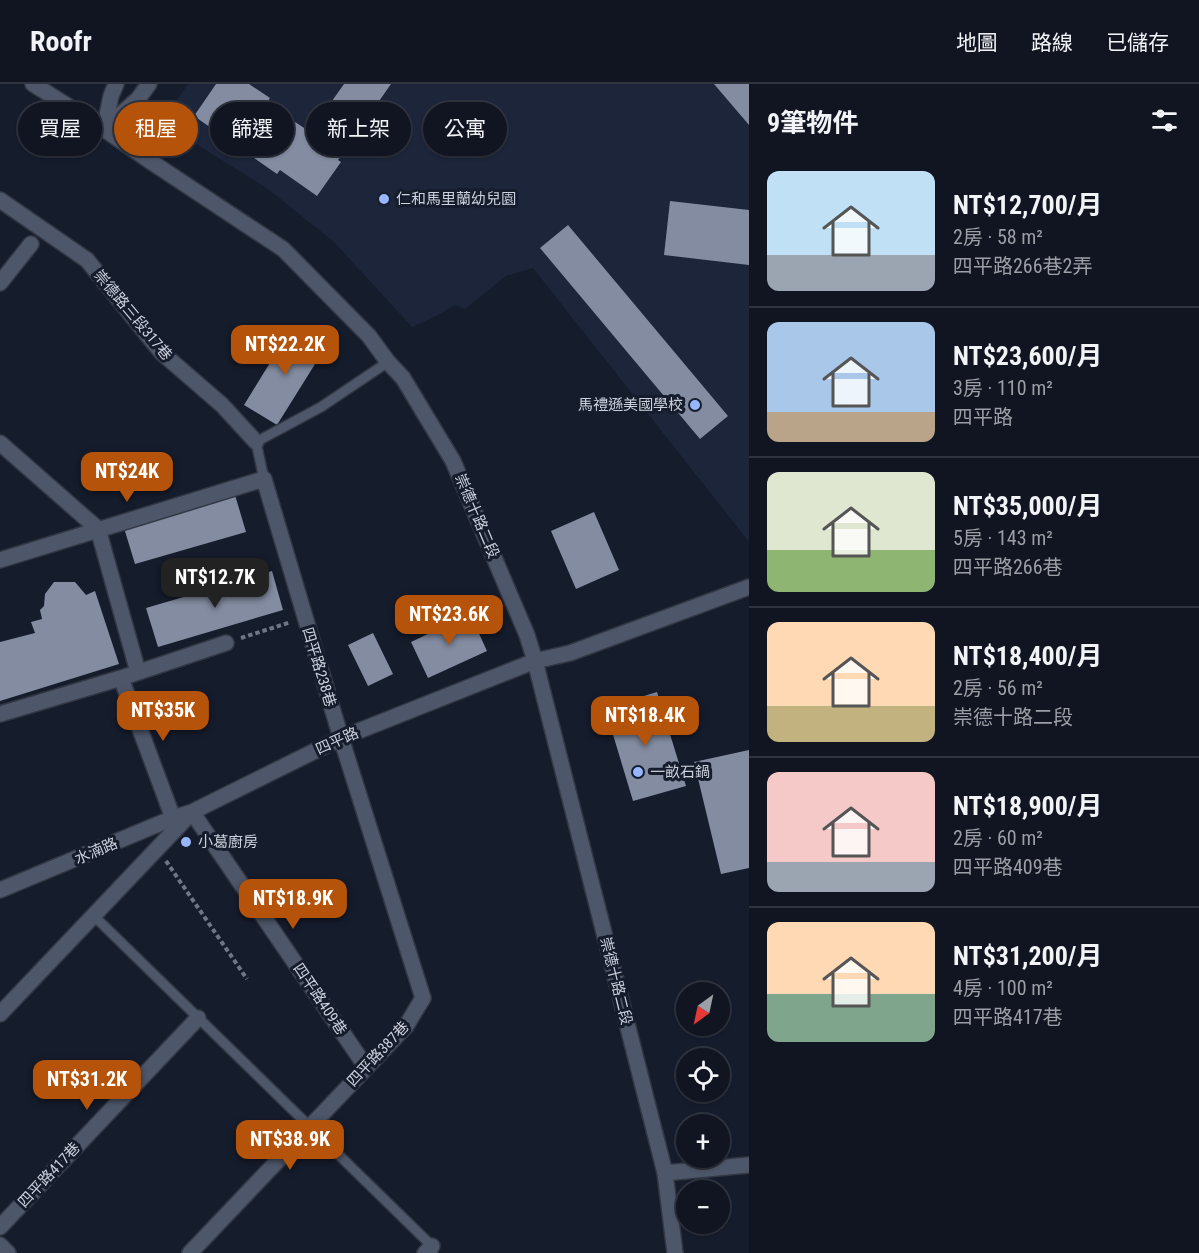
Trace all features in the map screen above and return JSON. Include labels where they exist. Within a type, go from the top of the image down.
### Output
[{"type":"street","name":"崇德十路二段","points":[[33,84],[283,249],[369,336],[403,378],[453,461],[527,635],[535,661],[664,1173],[675,1253]]},
{"type":"street","points":[[104,129],[116,84]]},
{"type":"street","points":[[104,129],[138,99],[149,84]]},
{"type":"street","name":"崇德路三段317巷","points":[[0,200],[87,260],[162,353],[222,405],[256,442]]},
{"type":"street","points":[[0,283],[31,244]]},
{"type":"street","points":[[0,443],[98,529],[138,672]]},
{"type":"street","points":[[0,560],[264,479]]},
{"type":"street","name":"四平路238巷","points":[[264,479],[341,738]]},
{"type":"street","name":"四平路","points":[[0,1014],[192,812],[341,738],[535,661],[570,653],[749,587]]},
{"type":"street","points":[[0,714],[121,678],[226,643]]},
{"type":"street","points":[[121,678],[173,818]]},
{"type":"street","name":"四平路387巷","points":[[190,1253],[406,1026],[423,998],[341,738]]},
{"type":"street","name":"水湳路","points":[[0,890],[192,812]]},
{"type":"street","name":"四平路409巷","points":[[192,812],[366,1067]]},
{"type":"street","name":"四平路417巷","points":[[0,1227],[198,1018]]},
{"type":"street","points":[[664,1173],[749,1165]]},
{"type":"street","points":[[0,1245],[8,1253]]},
{"type":"lane","points":[[264,479],[256,442],[321,407],[388,362]]},
{"type":"lane","points":[[93,915],[309,1127],[430,1251]]},
{"type":"path","points":[[226,643],[304,617]]},
{"type":"path","points":[[157,848],[248,979]]},
{"type":"shaded area","name":"馬禮遜美國學校","points":[[188,84],[749,84],[749,542],[533,268],[506,276],[465,309],[455,305],[412,327],[334,242],[268,189],[215,156],[294,156],[294,102],[210,102],[210,153],[198,145],[198,102],[175,102]]},
{"type":"building","points":[[216,84],[249,84],[270,98],[268,102],[210,102],[210,127],[198,119],[198,110]]},
{"type":"building","points":[[344,84],[391,84],[378,102],[331,102]]},
{"type":"building","points":[[714,84],[749,84],[749,125]]},
{"type":"building","points":[[294,121],[306,129],[306,156],[341,156],[338,160],[341,162],[317,196],[280,170],[277,174],[251,156],[294,156]]},
{"type":"building","points":[[670,201],[749,210],[749,265],[664,255]]},
{"type":"building","points":[[568,225],[728,416],[700,439],[540,248]]},
{"type":"building","points":[[292,327],[325,348],[277,425],[244,405]]},
{"type":"building","points":[[235,495],[246,532],[135,564],[124,528]]},
{"type":"building","points":[[594,512],[619,570],[576,589],[551,531]]},
{"type":"building","points":[[272,571],[283,610],[158,647],[146,608]]},
{"type":"building","points":[[54,582],[75,582],[86,595],[95,591],[119,664],[0,701],[0,642],[35,633],[31,622],[42,619],[40,610],[44,606],[45,594]]},
{"type":"building","points":[[470,614],[487,651],[428,678],[411,642]]},
{"type":"building","points":[[373,633],[393,674],[368,686],[348,645]]},
{"type":"building","points":[[657,692],[686,786],[633,801],[605,708]]},
{"type":"building","points":[[749,750],[749,868],[721,874],[694,762]]},
{"type":"place","name":"仁和馬里蘭幼兒園","points":[[384,199]]},
{"type":"place","name":"馬禮遜美國學校","points":[[695,405]]},
{"type":"place","name":"一畝石鍋","points":[[638,772]]},
{"type":"place","name":"小葛廚房","points":[[186,842]]}]
